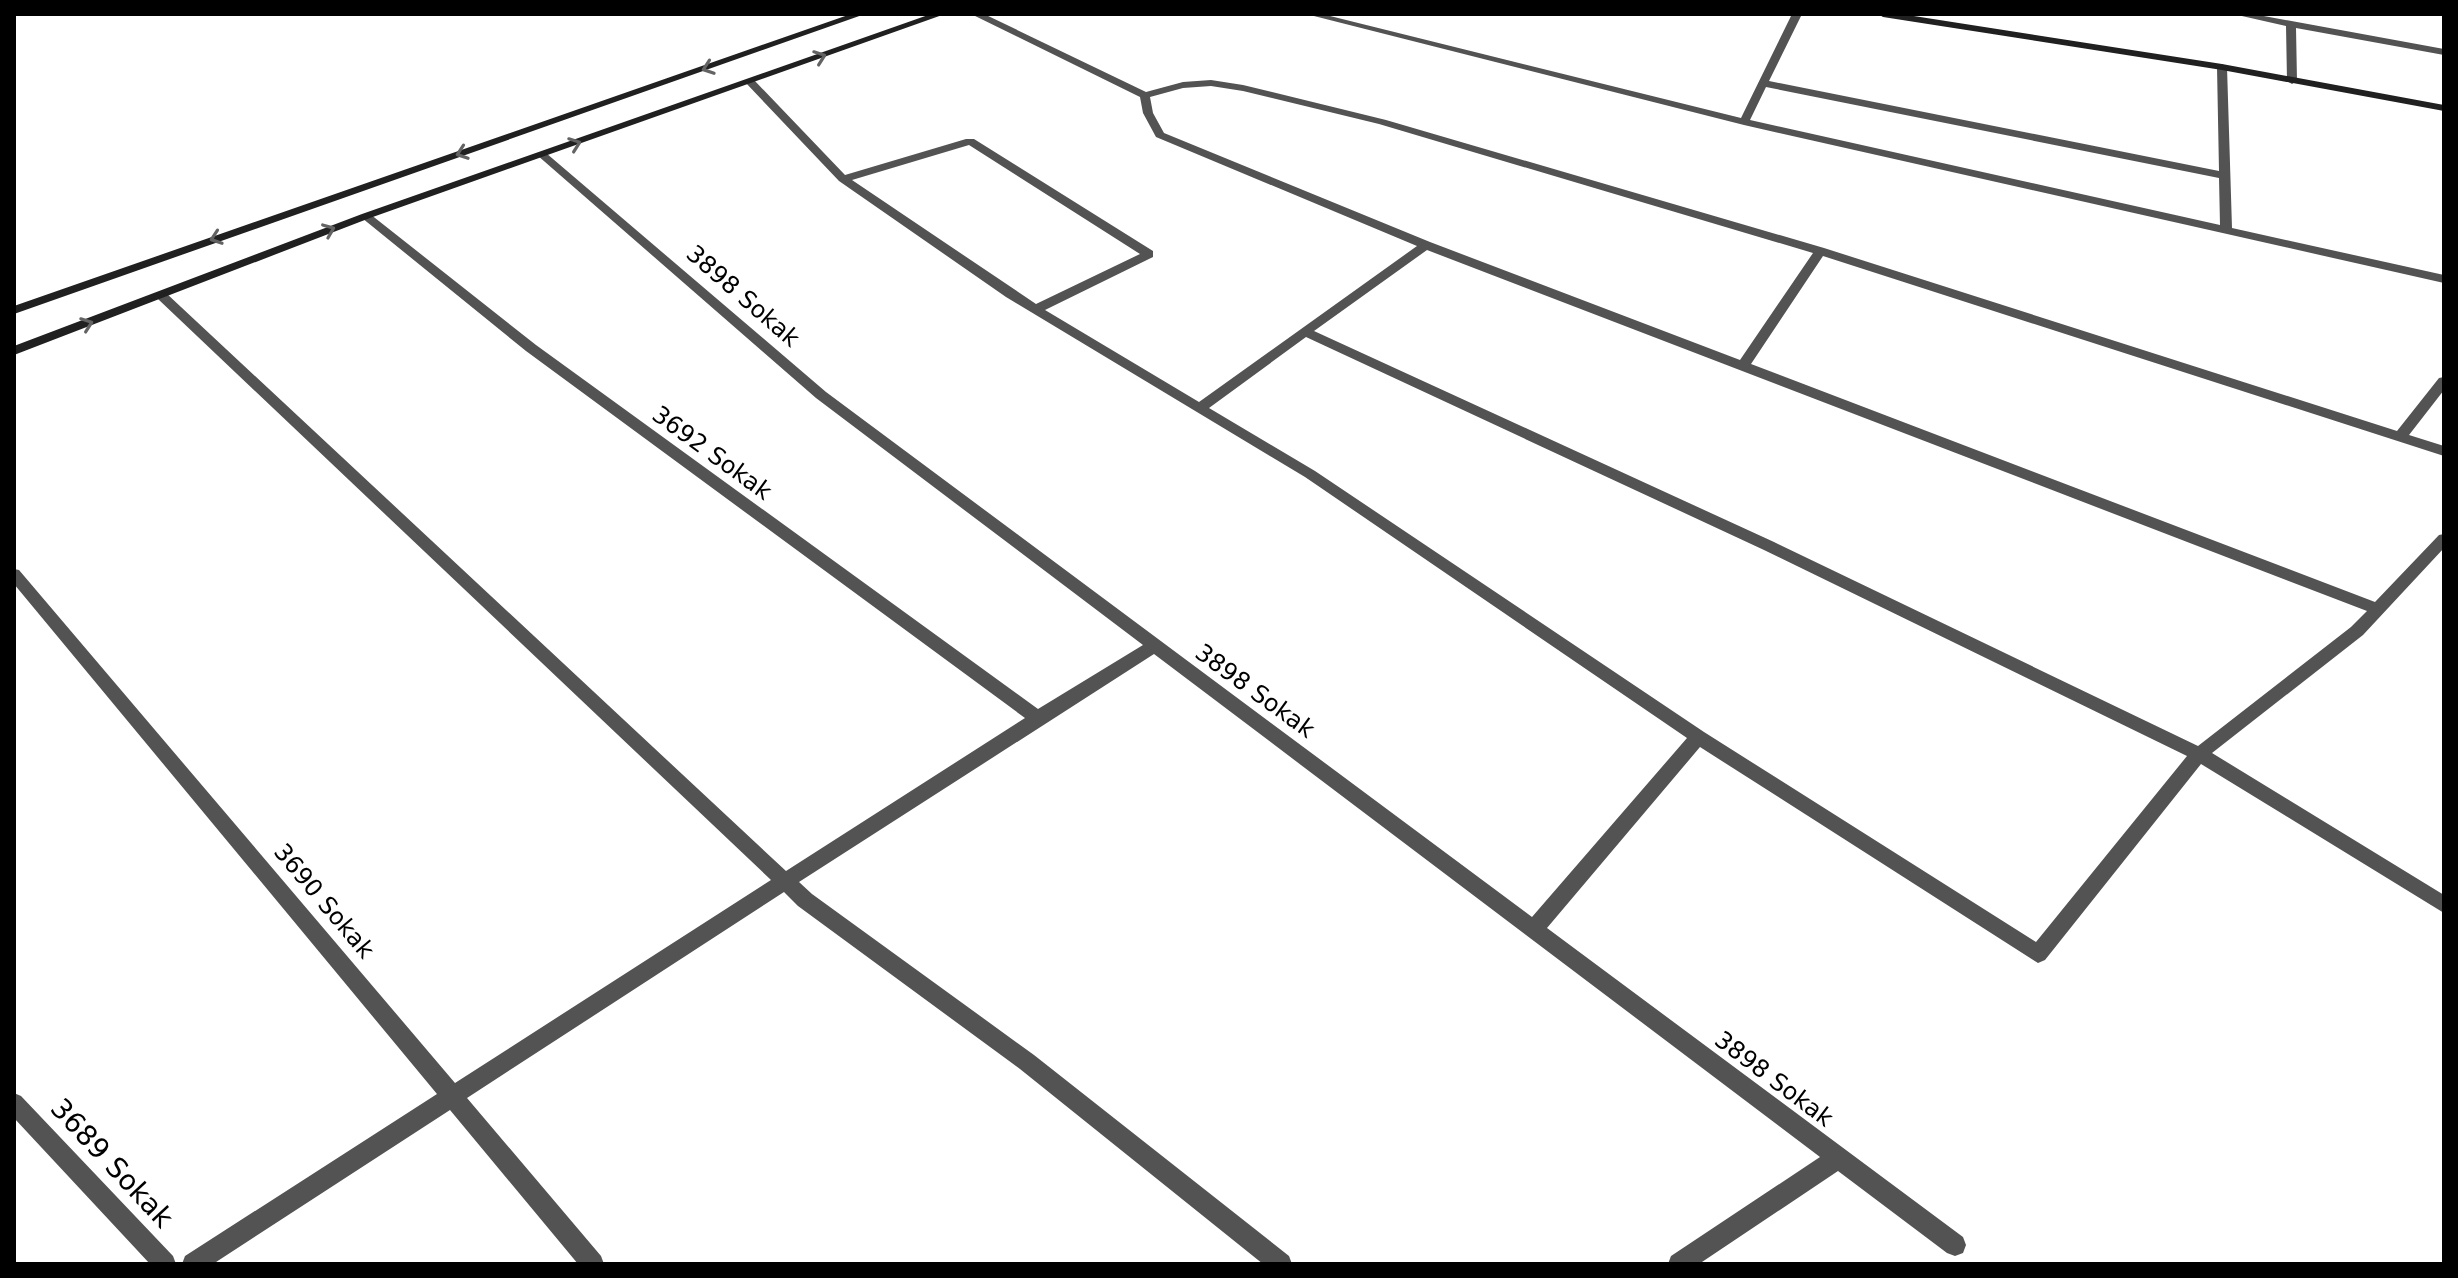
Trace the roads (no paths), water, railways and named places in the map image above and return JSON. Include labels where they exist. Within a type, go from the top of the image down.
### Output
[{"type":"main road","points":[[14,310],[860,14]]},
{"type":"main road","points":[[14,351],[366,216],[940,14]]},
{"type":"main road","points":[[1883,14],[2222,67],[2444,108]]},
{"type":"street","points":[[976,14],[1145,95],[1197,84],[1243,88],[1382,122],[1820,251],[2444,451]]},
{"type":"street","points":[[1311,14],[1744,122],[2444,279]]},
{"type":"street","points":[[1744,122],[1797,14]]},
{"type":"street","points":[[2238,14],[2444,52]]},
{"type":"street","points":[[2291,24],[2292,81]]},
{"type":"street","points":[[2222,67],[2226,229]]},
{"type":"street","points":[[750,82],[843,179],[1037,309],[1323,483],[1698,737],[2038,954],[2199,754],[2357,631],[2444,539]]},
{"type":"street","points":[[1763,83],[2225,176]]},
{"type":"street","points":[[1145,95],[1148,113],[1160,135],[1426,245],[2378,609]]},
{"type":"street","points":[[843,179],[970,141],[1149,254],[1037,309]]},
{"type":"street","name":"3898 Sokak","points":[[542,155],[821,395],[1955,1245]]},
{"type":"street","name":"3692 Sokak","points":[[366,216],[531,348],[1038,718]]},
{"type":"street","points":[[1201,407],[1426,245]]},
{"type":"street","points":[[1743,366],[1820,251]]},
{"type":"street","points":[[162,296],[805,900],[1027,1062],[1281,1264]]},
{"type":"street","points":[[1305,332],[1769,546],[2199,754],[2444,905]]},
{"type":"street","points":[[2400,437],[2444,381]]},
{"type":"street","name":"3690 Sokak","points":[[14,574],[593,1264]]},
{"type":"street","points":[[193,1264],[1154,646]]},
{"type":"street","points":[[1535,928],[1698,737]]},
{"type":"street","name":"3689 Sokak","points":[[14,1103],[165,1264]]},
{"type":"street","points":[[1683,1263],[1838,1158]]}]
